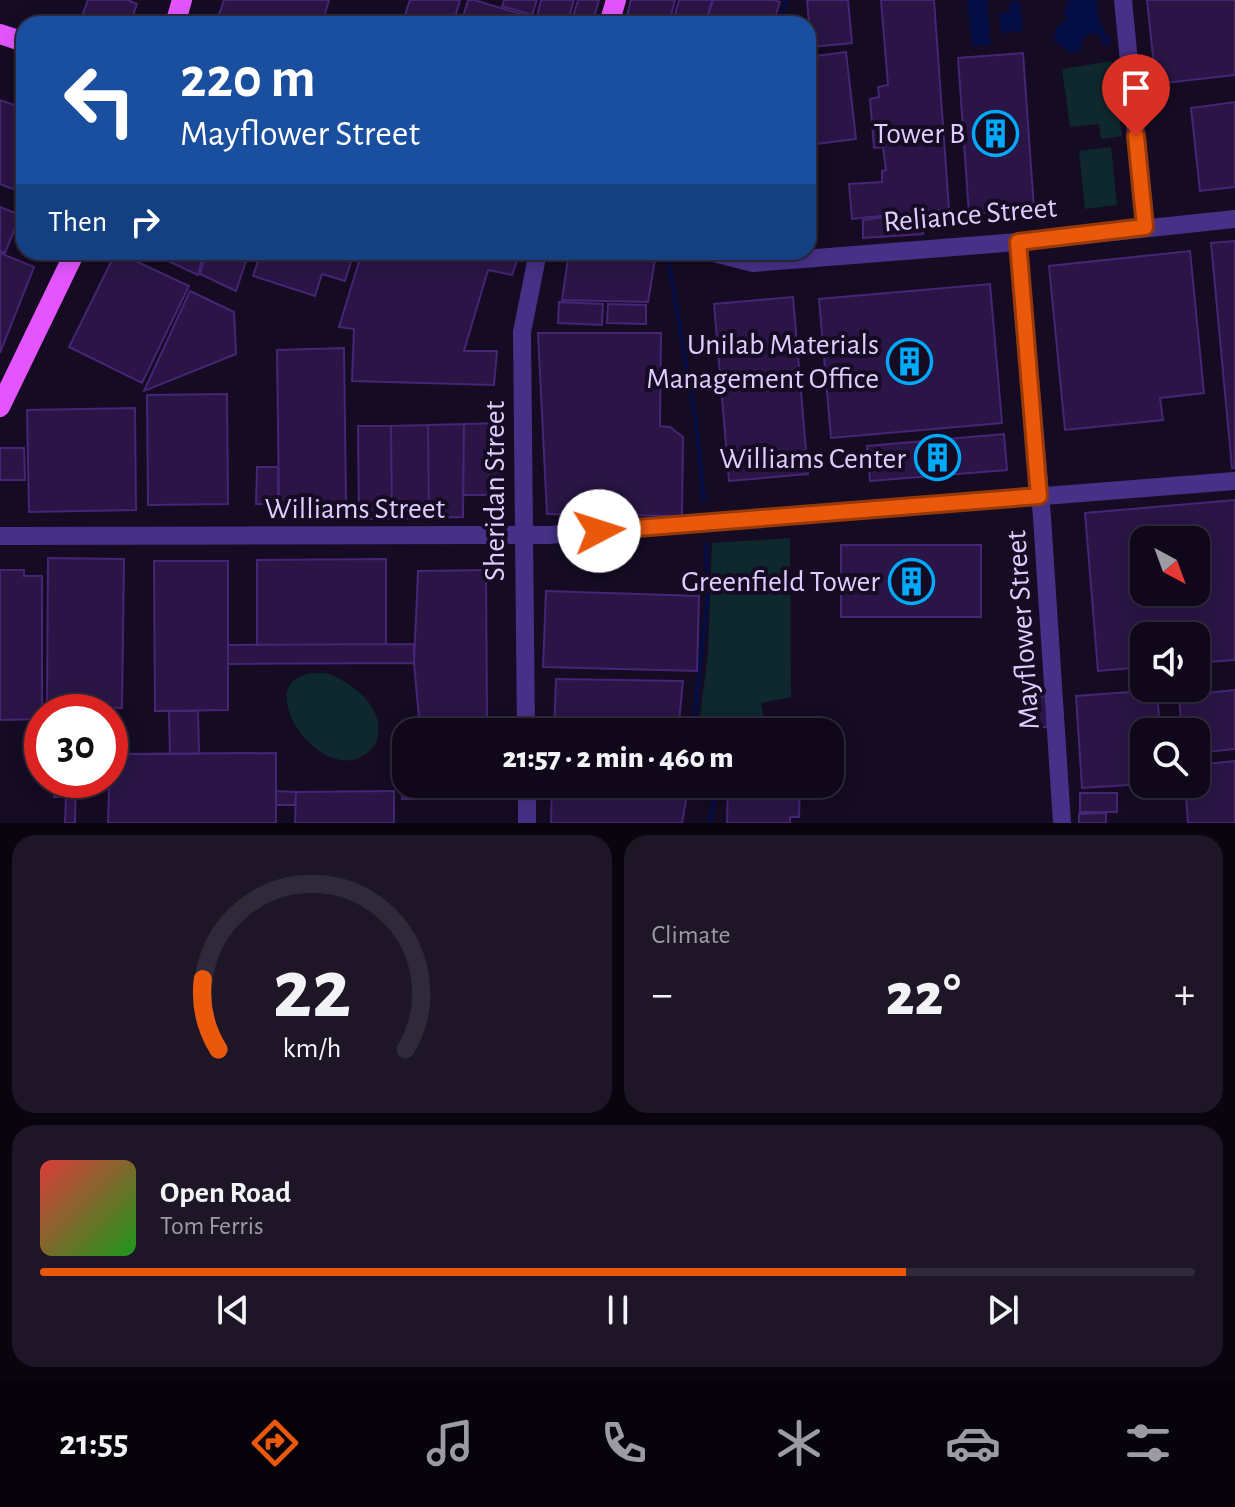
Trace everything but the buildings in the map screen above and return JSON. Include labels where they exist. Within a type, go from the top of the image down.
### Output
[{"type":"main road","points":[[0,407],[71,260]]},
{"type":"street","points":[[1123,0],[1145,227]]},
{"type":"street","name":"Reliance Street","points":[[816,258],[1018,242],[1235,219]]},
{"type":"street","name":"Mayflower Street","points":[[1018,242],[1062,823]]},
{"type":"street","name":"Sheridan Street","points":[[526,718],[522,332],[536,260]]},
{"type":"street","name":"Reliance Street","points":[[741,260],[753,263],[791,260]]},
{"type":"street","name":"Williams Street","points":[[0,536],[524,535],[1235,481]]},
{"type":"street","points":[[527,798],[527,823]]},
{"type":"green space","points":[[1112,61],[1122,136],[1101,139],[1099,124],[1070,127],[1062,69]]},
{"type":"green space","points":[[1111,147],[1117,205],[1085,209],[1079,151]]},
{"type":"green space","points":[[790,538],[791,697],[761,703],[764,718],[700,718],[708,654],[712,543]]},
{"type":"green space","points":[[326,673],[347,683],[366,699],[377,719],[376,743],[357,759],[336,759],[315,748],[298,730],[288,709],[288,690],[299,677]]},
{"type":"shaded area","points":[[967,0],[987,0],[991,45],[972,47]]},
{"type":"shaded area","points":[[1069,0],[1096,0],[1099,21],[1112,44],[1103,45],[1099,35],[1092,33],[1083,38],[1080,52],[1071,53],[1054,41],[1056,27],[1066,21],[1064,9]]},
{"type":"shaded area","points":[[1020,1],[1023,31],[1001,33],[999,13],[1009,12],[1009,3]]},
{"type":"waterway","points":[[783,16],[786,0]]},
{"type":"waterway","points":[[668,260],[696,423],[704,502]]},
{"type":"waterway","points":[[694,718],[708,591],[706,544]]},
{"type":"waterway","points":[[710,823],[715,798]]},
{"type":"place","name":"Tower B","points":[[996,133]]},
{"type":"place","name":"Unilab Materials Management Office","points":[[910,361]]},
{"type":"place","name":"Williams Center","points":[[937,458]]},
{"type":"place","name":"Greenfield Tower","points":[[911,581]]},
{"type":"route","points":[[599,531],[1039,496],[1018,242],[1145,227],[1136,136]]}]
